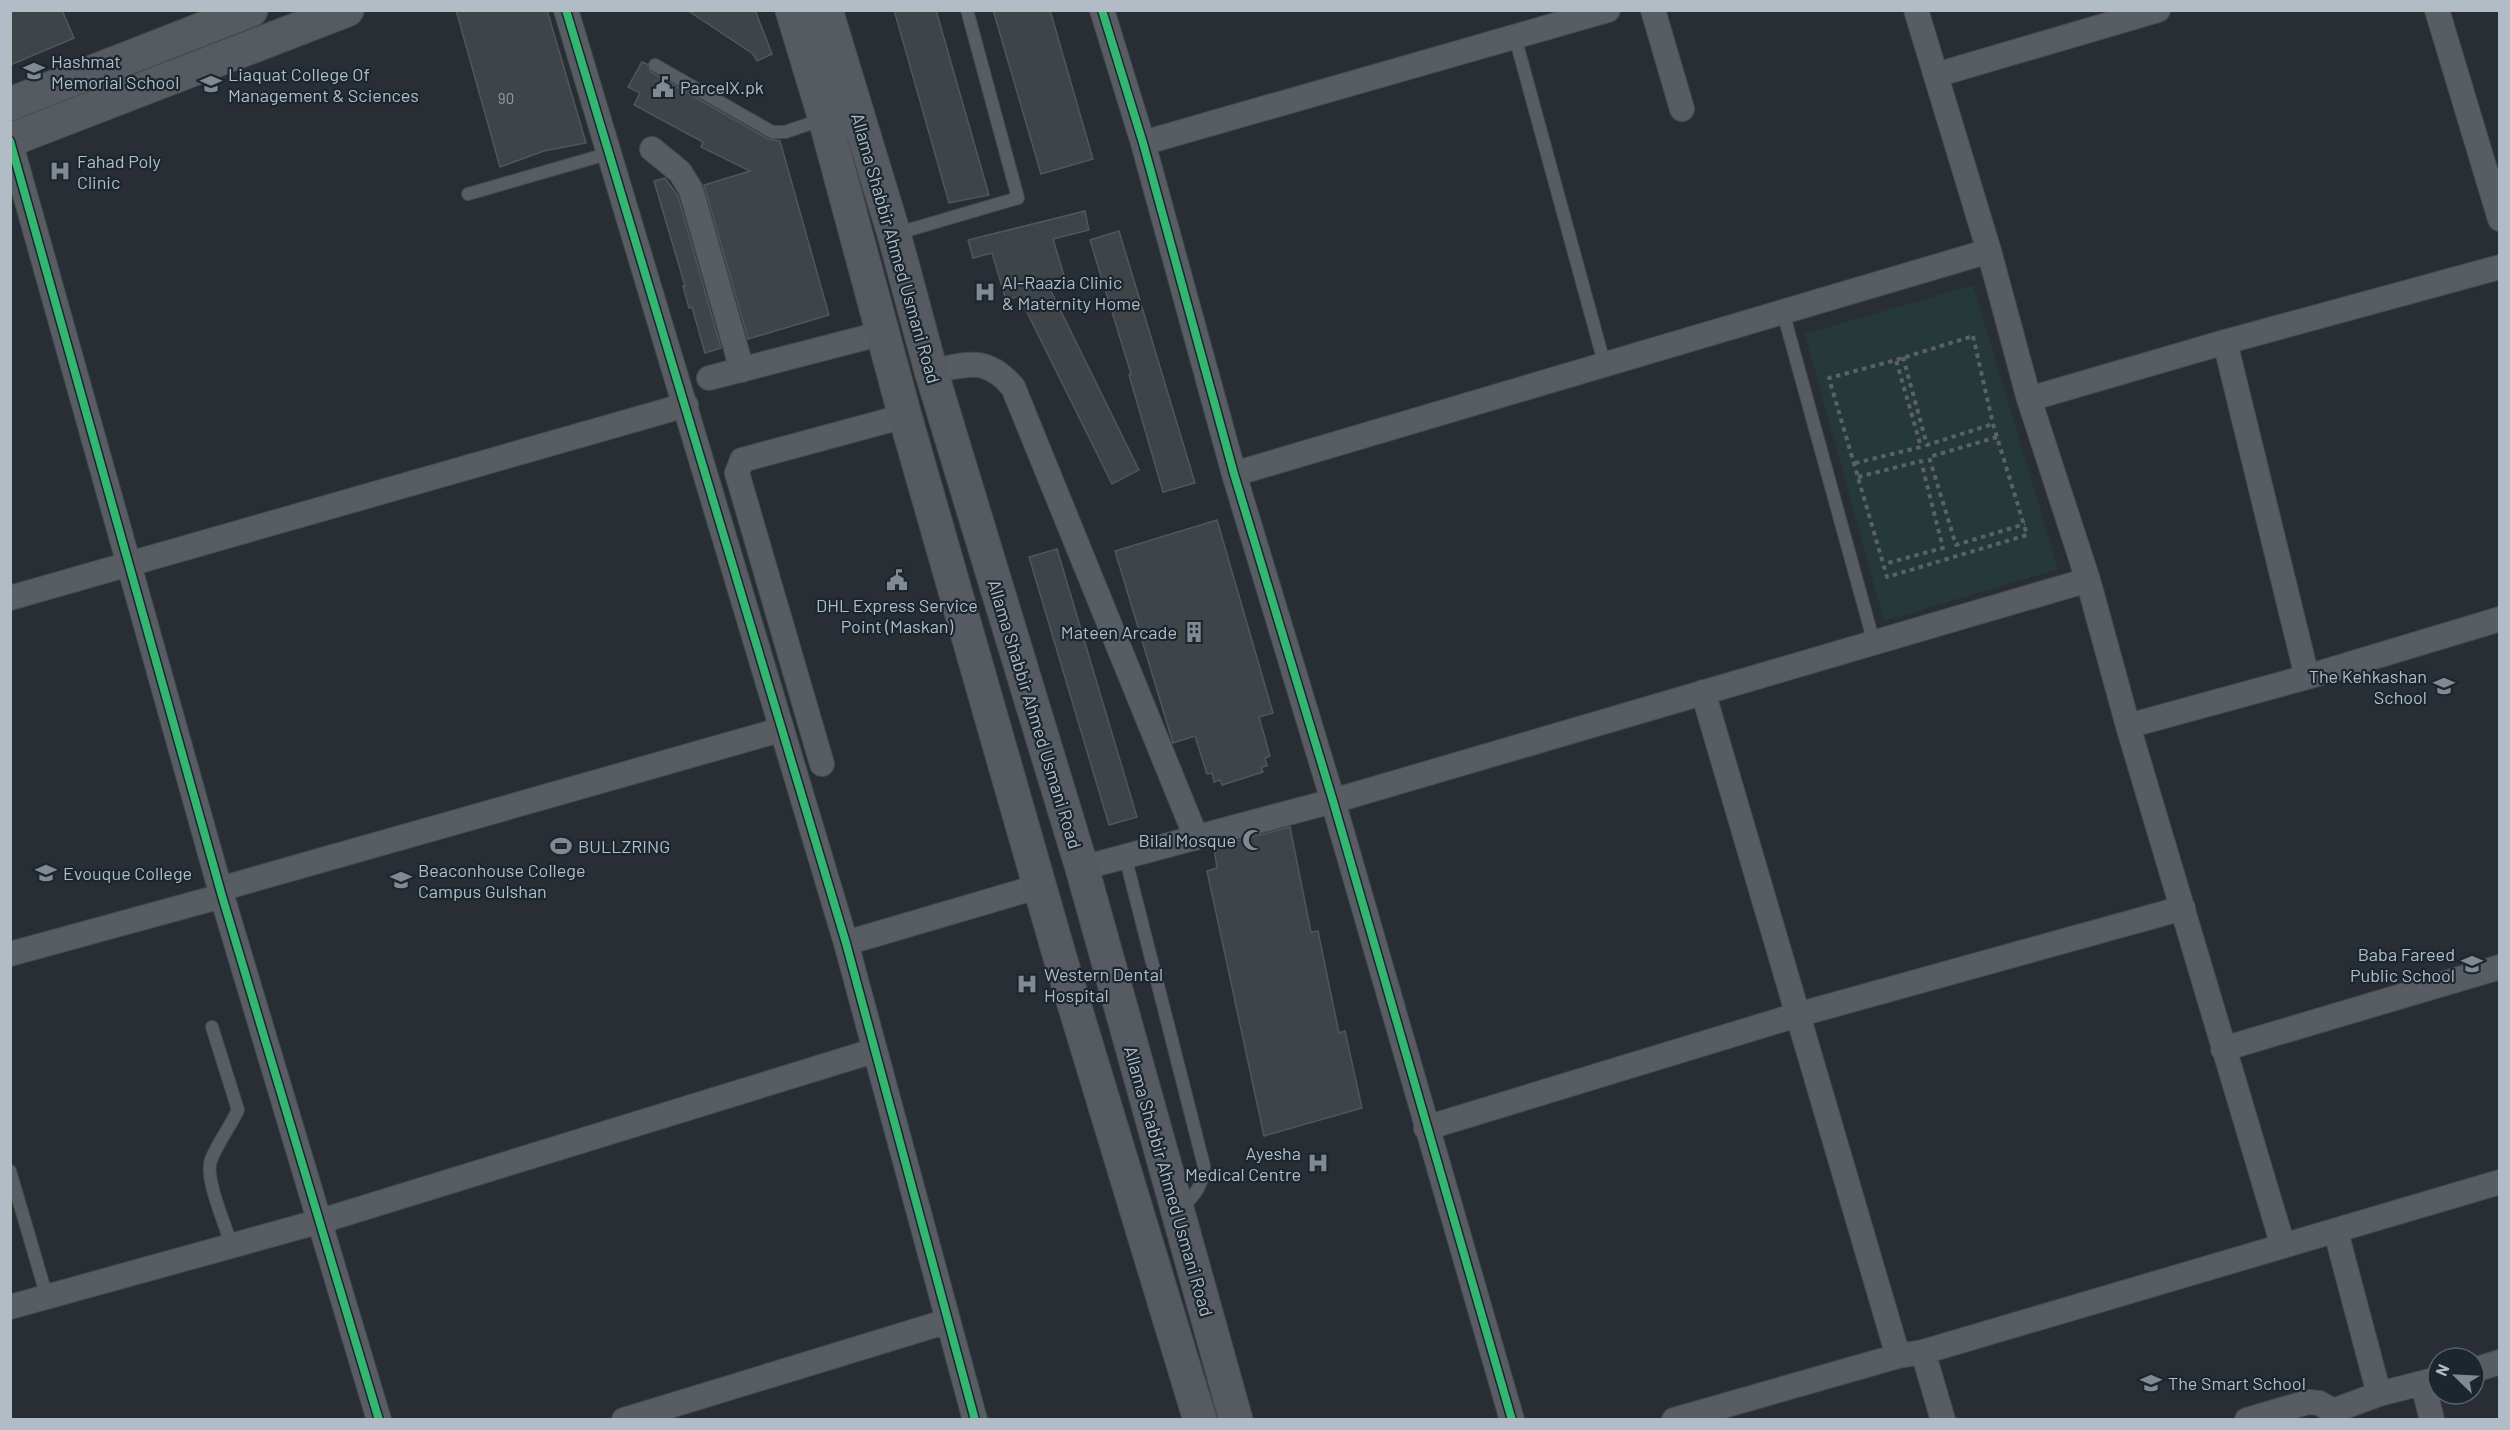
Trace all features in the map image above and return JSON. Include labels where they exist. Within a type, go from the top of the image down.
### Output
[{"type":"main road","points":[[10,104],[250,10]]},
{"type":"main road","points":[[10,141],[347,10]]},
{"type":"main road","name":"Allama Shabbir Ahmed Usmani Road","points":[[792,10],[825,119],[905,416],[1040,886],[1200,1419]]},
{"type":"main road","name":"Allama Shabbir Ahmed Usmani Road","points":[[826,10],[894,234],[931,371],[1082,868],[1236,1419]]},
{"type":"street","points":[[566,10],[686,405],[780,730],[846,943],[873,1052],[975,1419]]},
{"type":"street","points":[[1102,10],[1143,143],[1234,474],[1333,801],[1512,1419]]},
{"type":"street","points":[[1143,143],[1608,10]]},
{"type":"street","points":[[1653,10],[1682,109]]},
{"type":"street","points":[[1916,10],[1989,251],[2029,399],[2088,580],[2128,726],[2283,1246]]},
{"type":"street","points":[[1936,75],[2158,10]]},
{"type":"street","points":[[2437,10],[2499,219]]},
{"type":"street","points":[[10,141],[221,893],[379,1419]]},
{"type":"street","points":[[652,149],[680,172],[691,190],[742,370]]},
{"type":"street","points":[[1234,474],[1989,251]]},
{"type":"street","points":[[2029,399],[2225,342],[2499,267]]},
{"type":"street","points":[[709,378],[883,333]]},
{"type":"street","points":[[2225,342],[2307,677]]},
{"type":"street","points":[[931,371],[977,363],[999,371],[1013,387],[1197,837]]},
{"type":"street","points":[[10,598],[686,405]]},
{"type":"street","points":[[822,764],[740,484],[738,467],[742,459],[905,416]]},
{"type":"street","points":[[1082,868],[1333,801],[2088,580]]},
{"type":"street","points":[[2128,726],[2307,677],[2499,619]]},
{"type":"street","points":[[1703,692],[1898,1356]]},
{"type":"street","points":[[10,954],[780,730]]},
{"type":"street","points":[[846,943],[1040,886]]},
{"type":"street","points":[[1426,1128],[1797,1016],[2183,908]]},
{"type":"street","points":[[2223,1049],[2499,967]]},
{"type":"street","points":[[10,1307],[321,1221],[873,1052]]},
{"type":"street","points":[[1674,1419],[1898,1356],[1923,1352],[2336,1232],[2499,1182]]},
{"type":"street","points":[[2336,1232],[2379,1394]]},
{"type":"street","points":[[624,1419],[948,1321]]},
{"type":"street","points":[[1923,1352],[1943,1419]]},
{"type":"street","points":[[2247,1419],[2308,1402],[2319,1403],[2334,1415],[2379,1394],[2426,1383]]},
{"type":"lane","points":[[894,234],[1018,198],[967,10]]},
{"type":"lane","points":[[1515,37],[1605,366]]},
{"type":"lane","points":[[655,65],[772,132],[784,132],[825,119]]},
{"type":"lane","points":[[468,194],[610,153]]},
{"type":"lane","points":[[1783,312],[1874,643]]},
{"type":"lane","points":[[1125,856],[1204,1166],[1203,1180],[1198,1192],[1177,1211]]},
{"type":"lane","points":[[212,1027],[238,1110],[210,1161],[210,1177],[232,1246]]},
{"type":"lane","points":[[10,1171],[47,1297]]},
{"type":"path","points":[[1973,336],[1993,424],[2027,536],[1887,577],[1829,378],[1903,357],[1973,336]]},
{"type":"path","points":[[1903,357],[1927,445],[1993,424]]},
{"type":"path","points":[[1855,463],[1921,447],[1896,360]]},
{"type":"path","points":[[1998,437],[1929,457],[1956,545],[2025,524]]},
{"type":"path","points":[[1858,477],[1921,461],[1943,548],[1884,564]]},
{"type":"green space","points":[[1973,285],[2058,569],[1884,621],[1805,334]]},
{"type":"building","name":"Hashmat Memorial School","points":[[10,10],[62,10],[74,38],[10,65]]},
{"type":"building","points":[[456,10],[547,10],[586,143],[544,151],[500,167]]},
{"type":"building","points":[[687,10],[755,10],[772,54],[757,61],[753,54]]},
{"type":"building","points":[[894,10],[936,10],[989,195],[949,203]]},
{"type":"building","points":[[993,10],[1050,10],[1093,159],[1041,174]]},
{"type":"building","points":[[642,62],[647,64],[651,72],[768,139],[780,141],[829,315],[748,339],[704,185],[750,171],[701,147],[703,142],[634,105],[640,93],[628,87]]},
{"type":"building","points":[[665,178],[678,196],[721,348],[705,353],[692,307],[689,308],[683,286],[685,286],[654,181]]},
{"type":"building","points":[[1085,211],[1089,230],[1053,239],[1066,282],[1049,287],[1139,470],[1112,484],[1019,296],[1006,300],[992,253],[973,258],[968,240]]},
{"type":"building","points":[[1119,231],[1195,483],[1163,492],[1129,375],[1131,374],[1090,240]]},
{"type":"building","name":"Mateen Arcade","points":[[1217,520],[1273,713],[1259,717],[1270,756],[1265,758],[1267,766],[1261,767],[1263,772],[1222,785],[1220,780],[1214,782],[1212,773],[1207,774],[1195,736],[1173,743],[1115,551]]},
{"type":"building","points":[[1057,549],[1137,817],[1109,825],[1029,557]]},
{"type":"building","points":[[1290,827],[1311,932],[1318,931],[1339,1033],[1345,1031],[1362,1108],[1264,1136],[1207,871],[1217,868],[1214,847]]},
{"type":"cycle path","points":[[566,10],[846,943],[975,1420]]},
{"type":"cycle path","points":[[1102,10],[1143,143],[1234,474],[1333,801],[1512,1420]]},
{"type":"cycle path","points":[[10,141],[222,896],[379,1420]]},
{"type":"place","name":"Hashmat Memorial School","points":[[34,71]]},
{"type":"place","name":"Liaquat College Of Management & Sciences","points":[[211,84]]},
{"type":"place","name":"ParcelX.pk","points":[[663,87]]},
{"type":"place","name":"Fahad Poly Clinic","points":[[60,171]]},
{"type":"place","name":"Al-Raazia Clinic & Maternity Home","points":[[985,292]]},
{"type":"place","name":"DHL Express Service Point (Maskan)","points":[[897,580]]},
{"type":"place","name":"Mateen Arcade","points":[[1194,632]]},
{"type":"place","name":"The Kehkashan School","points":[[2444,686]]},
{"type":"place","name":"Bilal Mosque","points":[[1253,840]]},
{"type":"place","name":"BULLZRING","points":[[561,846]]},
{"type":"place","name":"Evouque College","points":[[46,873]]},
{"type":"place","name":"Beaconhouse College Campus Gulshan","points":[[401,880]]},
{"type":"place","name":"Baba Fareed Public School","points":[[2472,964]]},
{"type":"place","name":"Western Dental Hospital","points":[[1027,984]]},
{"type":"place","name":"Ayesha Medical Centre","points":[[1318,1163]]},
{"type":"place","name":"The Smart School","points":[[2151,1383]]}]
